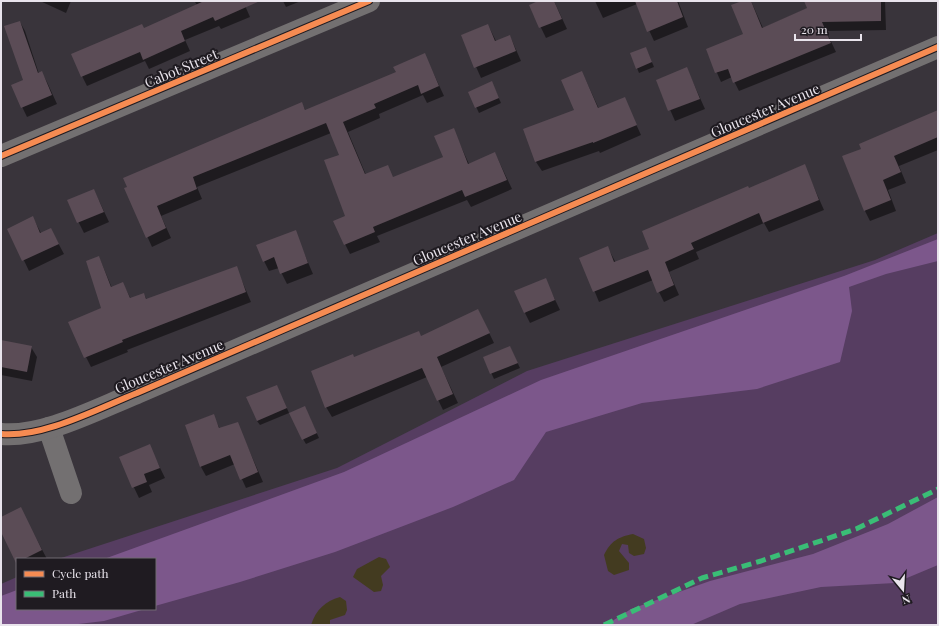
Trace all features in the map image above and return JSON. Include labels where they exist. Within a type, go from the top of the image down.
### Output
[{"type":"street","name":"Cabot Street","points":[[1,156],[369,1]]},
{"type":"street","name":"Gloucester Avenue","points":[[1,434],[22,435],[50,428],[137,393],[938,47]]},
{"type":"street","points":[[50,428],[71,492]]},
{"type":"shaded area","points":[[938,233],[938,625],[1,625],[1,584],[16,577],[16,610],[156,610],[156,558],[61,558],[337,468],[527,371],[875,260]]},
{"type":"shaded area","points":[[938,239],[938,261],[886,274],[849,287],[852,311],[840,362],[757,389],[642,403],[546,432],[514,480],[453,507],[335,552],[240,582],[156,606],[156,558],[107,558],[344,472],[541,380],[844,276]]},
{"type":"shaded area","points":[[938,497],[938,565],[895,583],[821,587],[740,604],[691,625],[606,625],[631,609],[710,581],[813,554],[888,524]]},
{"type":"shaded area","points":[[16,590],[16,610],[142,610],[104,621],[70,625],[1,625],[1,596]]},
{"type":"sand","points":[[633,534],[644,539],[646,548],[644,554],[634,556],[629,553],[628,545],[622,544],[619,551],[629,563],[629,570],[614,575],[608,571],[604,555],[609,546],[616,540]]},
{"type":"sand","points":[[379,557],[386,559],[390,567],[381,576],[383,585],[381,591],[374,592],[353,577],[357,569]]},
{"type":"sand","points":[[340,597],[346,601],[347,610],[345,615],[330,620],[330,625],[311,625],[318,611],[322,607],[330,601]]},
{"type":"building","points":[[204,1],[260,1],[215,21],[213,17],[181,31],[185,41],[143,60],[140,52],[81,77],[71,54],[142,24],[144,28]]},
{"type":"building","points":[[538,1],[554,1],[562,19],[539,28],[529,5]]},
{"type":"building","points":[[635,1],[677,1],[683,17],[647,32]]},
{"type":"building","points":[[742,1],[751,1],[762,28],[807,8],[804,1],[881,1],[881,21],[822,22],[831,43],[733,83],[728,69],[715,73],[706,49],[743,34],[731,5]]},
{"type":"building","points":[[20,21],[38,73],[42,71],[52,95],[21,108],[11,85],[23,80],[4,26]]},
{"type":"building","points":[[488,24],[495,41],[510,35],[516,51],[474,68],[461,35]]},
{"type":"building","points":[[646,47],[652,62],[636,69],[630,53]]},
{"type":"building","points":[[425,53],[439,86],[421,94],[418,85],[374,104],[376,108],[343,122],[365,174],[388,165],[393,177],[443,157],[434,136],[454,128],[468,164],[495,152],[507,180],[465,197],[462,190],[373,227],[375,232],[344,245],[333,221],[345,216],[324,160],[339,155],[326,123],[193,177],[197,189],[157,206],[166,228],[146,238],[124,188],[127,187],[123,178],[302,102],[305,110],[396,72],[393,67]]},
{"type":"building","points":[[687,67],[700,99],[668,111],[656,80]]},
{"type":"building","points":[[582,71],[598,108],[625,97],[637,125],[593,143],[535,162],[523,129],[574,110],[561,80]]},
{"type":"building","points":[[492,81],[499,98],[475,108],[468,92]]},
{"type":"building","points":[[938,110],[938,137],[894,156],[901,172],[883,180],[891,200],[864,211],[842,156],[861,149],[859,144]]},
{"type":"building","points":[[805,164],[819,200],[763,223],[759,213],[691,243],[694,249],[665,262],[674,285],[657,293],[648,270],[593,292],[579,258],[608,246],[614,262],[649,249],[642,231],[748,186],[749,188]]},
{"type":"building","points":[[94,189],[104,212],[77,223],[67,200]]},
{"type":"building","points":[[33,216],[40,233],[51,228],[59,244],[22,261],[7,229]]},
{"type":"building","points":[[296,230],[308,263],[280,274],[274,257],[263,262],[256,245]]},
{"type":"building","points":[[99,256],[111,287],[123,282],[130,298],[144,293],[146,299],[237,266],[246,292],[122,340],[123,342],[84,358],[68,322],[101,308],[86,261]]},
{"type":"building","points":[[546,278],[555,300],[524,313],[514,291]]},
{"type":"building","points":[[478,309],[490,333],[437,357],[453,394],[437,401],[422,368],[325,408],[311,371],[353,354],[354,357],[419,331],[421,336]]},
{"type":"building","points":[[1,340],[32,346],[27,372],[1,367]]},
{"type":"building","points":[[510,346],[518,363],[490,374],[483,357]]},
{"type":"building","points":[[277,385],[287,408],[257,421],[246,397]]},
{"type":"building","points":[[305,406],[317,433],[302,440],[289,413]]},
{"type":"building","points":[[214,414],[219,428],[238,422],[258,472],[240,480],[230,455],[200,467],[185,425]]},
{"type":"building","points":[[150,444],[160,468],[144,474],[147,482],[132,488],[119,457]]},
{"type":"building","points":[[21,507],[42,550],[26,558],[16,558],[16,563],[1,532],[1,517]]},
{"type":"marked path","points":[[604,625],[702,578],[761,561],[856,529],[938,489]]},
{"type":"cycle path","points":[[1,156],[369,1]]},
{"type":"cycle path","points":[[1,434],[34,432],[87,414],[938,47]]}]
